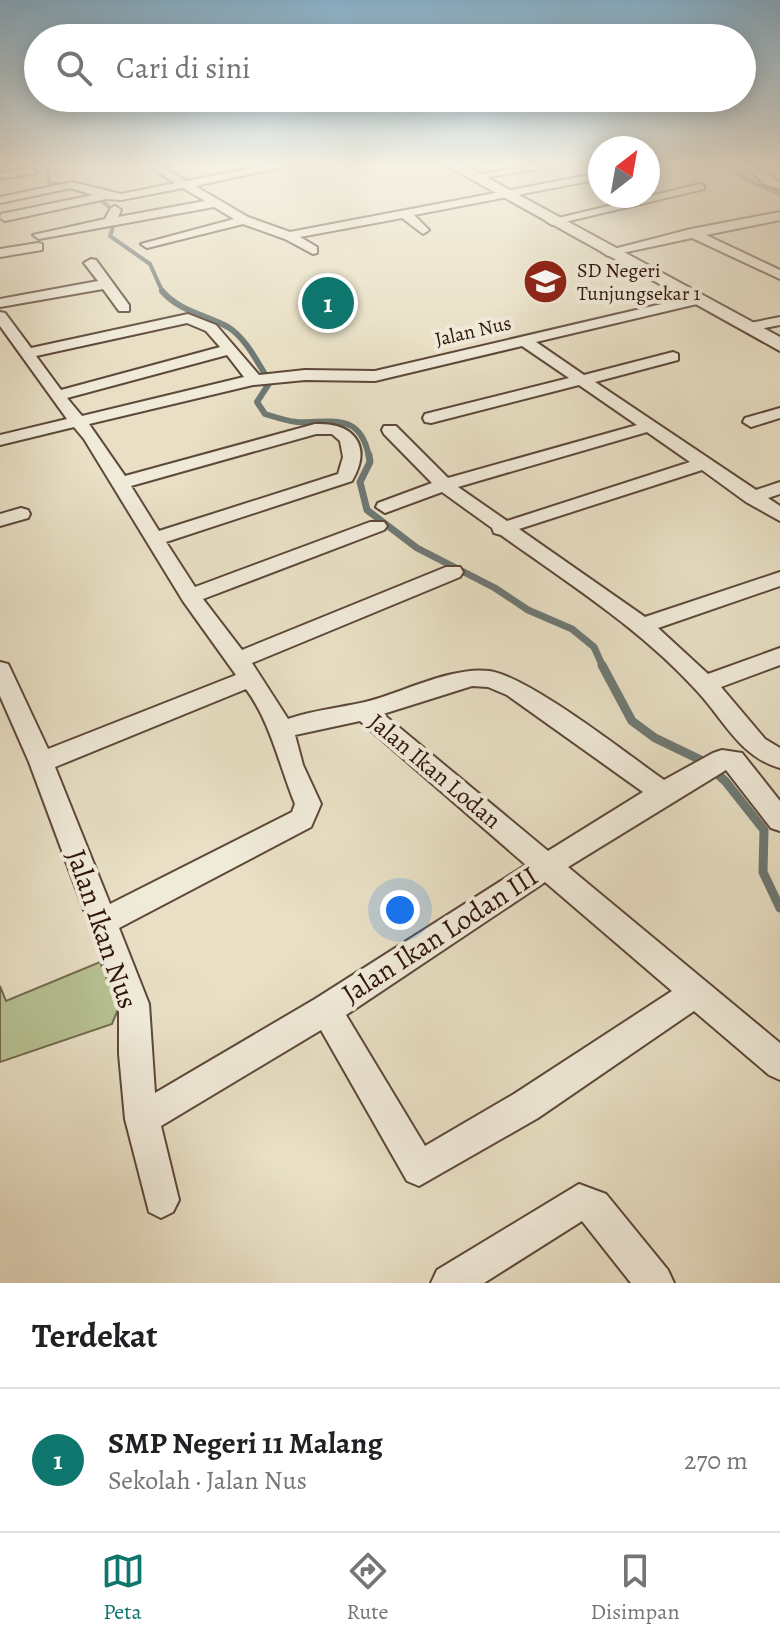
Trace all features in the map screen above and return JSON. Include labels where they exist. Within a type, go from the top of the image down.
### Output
[{"type":"street","points":[[0,253],[80,224]]},
{"type":"street","points":[[147,244],[228,224]]},
{"type":"street","points":[[255,224],[289,236],[313,250]]},
{"type":"street","points":[[289,236],[347,224]]},
{"type":"street","points":[[416,224],[423,230]]},
{"type":"street","points":[[557,224],[780,345]]},
{"type":"street","points":[[608,252],[739,224]]},
{"type":"street","points":[[691,233],[780,275]]},
{"type":"street","points":[[91,263],[124,308]]},
{"type":"street","points":[[0,303],[106,284]]},
{"type":"street","name":"Jalan Nus","points":[[0,440],[255,380],[375,376],[696,300]]},
{"type":"street","points":[[0,316],[59,395],[75,422],[91,436],[190,596],[282,730],[296,778],[307,797],[308,804],[302,819],[103,922]]},
{"type":"street","points":[[29,353],[188,318],[211,328],[255,380]]},
{"type":"street","points":[[750,327],[780,321]]},
{"type":"street","points":[[523,340],[780,515]]},
{"type":"street","points":[[59,395],[228,350]]},
{"type":"street","points":[[431,418],[673,357]]},
{"type":"street","points":[[751,422],[780,413]]},
{"type":"street","points":[[121,483],[327,427],[342,432],[353,449],[354,459],[346,477],[154,539]]},
{"type":"street","points":[[385,507],[444,485],[648,427]]},
{"type":"street","points":[[390,430],[444,485],[501,529],[642,626],[705,684],[756,746],[768,755],[780,758]]},
{"type":"street","points":[[501,529],[704,463]]},
{"type":"street","points":[[753,498],[780,487]]},
{"type":"street","points":[[0,520],[21,514]]},
{"type":"street","points":[[190,596],[377,526]]},
{"type":"street","points":[[41,762],[453,572]]},
{"type":"street","points":[[642,626],[780,579]]},
{"type":"street","points":[[705,684],[780,656]]},
{"type":"street","points":[[364,711],[472,678],[491,679],[515,689],[663,793]]},
{"type":"street","name":"Jalan Ikan Nus","points":[[4,688],[41,762],[134,1004],[131,1044],[142,1119],[161,1200]]},
{"type":"street","name":"Jalan Ikan Lodan","points":[[282,730],[311,720],[364,711],[780,1064]]},
{"type":"street","name":"Jalan Ikan Lodan III","points":[[695,993],[526,1106],[419,1169],[326,1010],[548,865],[713,764],[733,760],[780,820]]},
{"type":"street","points":[[142,1119],[326,1010]]},
{"type":"street","points":[[450,1283],[579,1202],[593,1207],[655,1283]]},
{"type":"green space","points":[[100,962],[119,1007],[112,1024],[0,1062],[0,986],[6,1001]]},
{"type":"waterway","points":[[114,224],[110,236],[150,264],[162,291]]},
{"type":"waterway","points":[[162,291],[176,303],[228,327],[241,338],[270,382],[257,402],[265,414],[293,421],[351,426],[365,442],[369,457]]},
{"type":"waterway","points":[[369,455],[370,462],[360,482],[367,510],[417,548],[495,588],[528,610],[572,629],[594,647],[603,666]]},
{"type":"waterway","points":[[603,666],[632,721],[655,738],[705,762],[726,782],[764,830],[763,872],[780,908]]},
{"type":"place","name":"SD Negeri Tunjungsekar 1","points":[[546,281]]},
{"type":"place","name":"SMP Negeri 11 Malang","points":[[328,303]]}]
